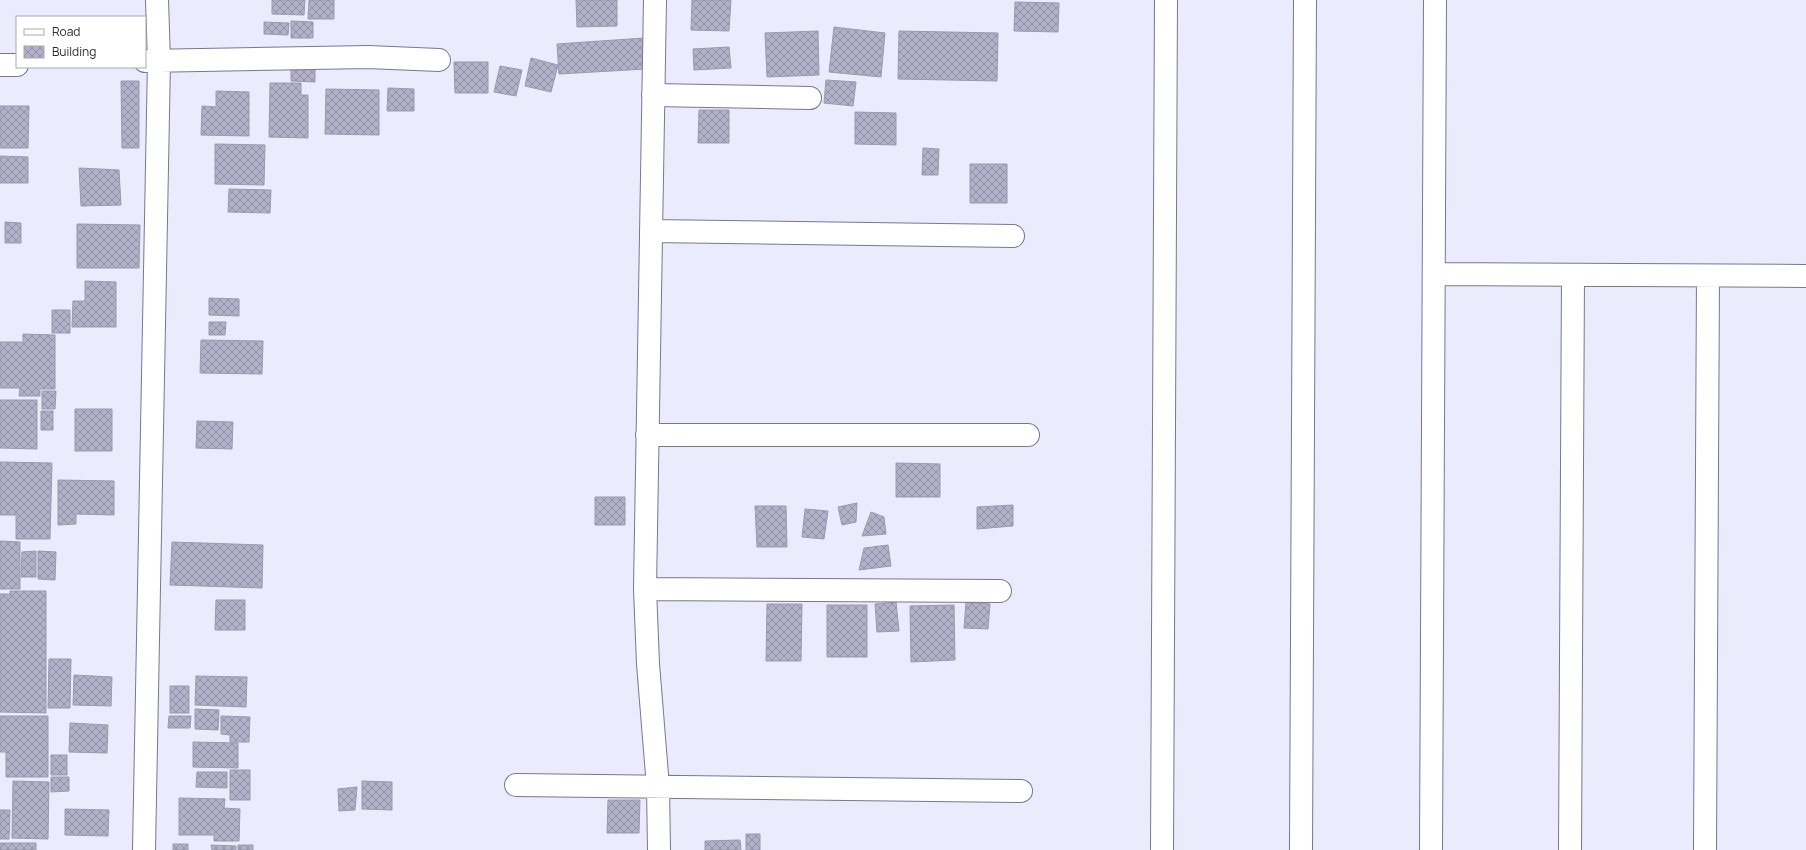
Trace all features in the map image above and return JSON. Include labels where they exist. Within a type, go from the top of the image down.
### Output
[{"type":"street","points":[[144,850],[152,61],[157,0]]},
{"type":"street","points":[[655,0],[645,590],[648,664],[658,786],[659,850]]},
{"type":"street","points":[[1162,850],[1166,0]]},
{"type":"street","points":[[1301,850],[1305,0]]},
{"type":"street","points":[[1431,850],[1435,0]]},
{"type":"street","points":[[152,61],[368,57],[439,60]]},
{"type":"street","points":[[0,65],[16,65]]},
{"type":"street","points":[[653,95],[810,98]]},
{"type":"street","points":[[651,231],[1013,236]]},
{"type":"street","points":[[1434,274],[1806,276]]},
{"type":"street","points":[[1570,850],[1573,275]]},
{"type":"street","points":[[1705,850],[1708,276]]},
{"type":"street","points":[[647,435],[1028,435]]},
{"type":"street","points":[[645,590],[1000,591]]},
{"type":"street","points":[[516,784],[1020,792]]},
{"type":"building","points":[[272,0],[305,0],[304,15],[272,14]]},
{"type":"building","points":[[309,0],[334,0],[334,19],[308,19]]},
{"type":"building","points":[[576,0],[617,0],[617,26],[577,27]]},
{"type":"building","points":[[692,0],[731,0],[729,31],[691,30]]},
{"type":"building","points":[[1015,2],[1059,3],[1058,32],[1014,31]]},
{"type":"building","points":[[291,21],[313,22],[313,38],[291,38]]},
{"type":"building","points":[[264,22],[289,23],[288,35],[264,34]]},
{"type":"building","points":[[834,27],[885,33],[881,77],[829,72]]},
{"type":"building","points":[[818,31],[819,75],[767,77],[765,33]]},
{"type":"building","points":[[899,31],[998,33],[997,81],[898,79]]},
{"type":"building","points":[[644,38],[646,69],[559,74],[557,44]]},
{"type":"building","points":[[729,47],[731,68],[694,70],[693,49]]},
{"type":"building","points":[[531,58],[558,65],[551,92],[525,86]]},
{"type":"building","points":[[291,60],[315,60],[315,82],[291,81]]},
{"type":"building","points":[[454,62],[488,62],[488,93],[455,93]]},
{"type":"building","points":[[500,66],[522,70],[516,96],[494,92]]},
{"type":"building","points":[[826,80],[856,82],[853,106],[824,103]]},
{"type":"building","points":[[121,81],[139,81],[139,148],[122,148]]},
{"type":"building","points":[[270,83],[301,83],[301,95],[308,95],[308,138],[269,137]]},
{"type":"building","points":[[388,88],[414,89],[414,111],[387,111]]},
{"type":"building","points":[[326,89],[379,90],[379,135],[325,134]]},
{"type":"building","points":[[216,91],[249,92],[249,136],[201,135],[202,106],[216,107]]},
{"type":"building","points":[[0,106],[29,106],[28,148],[0,148]]},
{"type":"building","points":[[699,110],[729,110],[729,143],[698,143]]},
{"type":"building","points":[[855,112],[896,113],[896,145],[855,144]]},
{"type":"building","points":[[215,144],[265,145],[264,185],[215,184]]},
{"type":"building","points":[[923,148],[939,149],[938,175],[922,175]]},
{"type":"building","points":[[0,156],[28,157],[28,183],[0,183]]},
{"type":"building","points":[[970,164],[1007,164],[1007,203],[970,203]]},
{"type":"building","points":[[79,168],[119,170],[121,205],[81,206]]},
{"type":"building","points":[[229,189],[271,190],[270,213],[228,212]]},
{"type":"building","points":[[5,222],[21,223],[21,243],[5,243]]},
{"type":"building","points":[[77,224],[140,225],[139,268],[77,268]]},
{"type":"building","points":[[85,281],[116,282],[116,327],[72,327],[73,301],[85,301]]},
{"type":"building","points":[[209,298],[239,299],[239,316],[209,315]]},
{"type":"building","points":[[52,310],[70,310],[70,333],[52,333]]},
{"type":"building","points":[[209,322],[226,322],[225,335],[209,335]]},
{"type":"building","points":[[23,334],[55,335],[55,389],[40,389],[40,396],[19,396],[20,388],[0,388],[0,342],[23,342]]},
{"type":"building","points":[[201,340],[263,341],[262,374],[200,373]]},
{"type":"building","points":[[42,391],[56,391],[55,409],[42,409]]},
{"type":"building","points":[[0,400],[37,400],[37,449],[0,448]]},
{"type":"building","points":[[75,409],[112,409],[112,451],[75,451]]},
{"type":"building","points":[[41,411],[53,411],[53,430],[41,430]]},
{"type":"building","points":[[197,421],[233,422],[232,449],[196,448]]},
{"type":"building","points":[[0,462],[52,463],[50,539],[16,539],[16,515],[0,515]]},
{"type":"building","points":[[896,463],[940,464],[940,497],[896,497]]},
{"type":"building","points":[[58,480],[114,481],[114,515],[76,514],[76,524],[58,525]]},
{"type":"building","points":[[595,497],[625,497],[625,525],[595,525]]},
{"type":"building","points":[[857,503],[856,522],[842,525],[838,507]]},
{"type":"building","points":[[1013,505],[1013,526],[977,529],[977,507]]},
{"type":"building","points":[[755,506],[786,506],[787,547],[757,547]]},
{"type":"building","points":[[805,509],[828,511],[824,539],[802,537]]},
{"type":"building","points":[[871,512],[884,517],[886,534],[862,536]]},
{"type":"building","points":[[0,541],[20,542],[20,589],[0,589]]},
{"type":"building","points":[[172,542],[263,545],[262,588],[170,585]]},
{"type":"building","points":[[888,545],[891,566],[859,570],[864,548]]},
{"type":"building","points":[[36,551],[36,577],[21,577],[22,552]]},
{"type":"building","points":[[38,551],[56,552],[55,580],[38,579]]},
{"type":"building","points":[[10,591],[46,591],[46,713],[0,712],[0,594],[10,594]]},
{"type":"building","points":[[216,600],[245,600],[245,630],[215,630]]},
{"type":"building","points":[[896,602],[899,631],[877,632],[875,604]]},
{"type":"building","points":[[966,602],[990,604],[988,629],[964,628]]},
{"type":"building","points":[[767,604],[802,604],[801,661],[766,661]]},
{"type":"building","points":[[827,605],[867,605],[867,657],[827,657]]},
{"type":"building","points":[[954,605],[955,660],[911,662],[910,606]]},
{"type":"building","points":[[49,659],[71,659],[70,708],[48,708]]},
{"type":"building","points":[[74,675],[112,677],[111,706],[73,705]]},
{"type":"building","points":[[196,676],[247,677],[246,707],[195,705]]},
{"type":"building","points":[[170,686],[189,686],[189,713],[170,713]]},
{"type":"building","points":[[195,709],[219,710],[218,730],[195,729]]},
{"type":"building","points":[[0,716],[48,716],[48,777],[6,777],[6,752],[0,752]]},
{"type":"building","points":[[169,716],[191,716],[190,728],[168,728]]},
{"type":"building","points":[[221,716],[250,717],[249,742],[230,742],[230,735],[221,734]]},
{"type":"building","points":[[70,723],[108,725],[107,753],[69,752]]},
{"type":"building","points":[[193,742],[238,743],[238,768],[193,767]]},
{"type":"building","points":[[51,755],[67,755],[67,775],[51,775]]},
{"type":"building","points":[[230,770],[250,770],[250,800],[230,800]]},
{"type":"building","points":[[197,772],[227,772],[227,788],[196,787]]},
{"type":"building","points":[[51,777],[69,777],[69,791],[51,792]]},
{"type":"building","points":[[13,781],[49,782],[48,839],[12,838]]},
{"type":"building","points":[[362,781],[392,782],[392,810],[362,809]]},
{"type":"building","points":[[357,787],[355,810],[339,811],[338,789]]},
{"type":"building","points":[[179,798],[225,799],[224,808],[240,809],[239,841],[214,841],[214,835],[179,835]]},
{"type":"building","points":[[608,800],[640,800],[639,833],[607,833]]},
{"type":"building","points":[[65,809],[109,810],[108,836],[65,835]]},
{"type":"building","points":[[0,810],[10,810],[9,839],[0,839]]},
{"type":"building","points":[[746,834],[760,834],[760,850],[746,850]]},
{"type":"building","points":[[740,840],[741,850],[705,850],[705,841]]},
{"type":"building","points":[[0,843],[36,843],[36,850],[0,850]]},
{"type":"building","points":[[173,844],[188,844],[188,850],[173,850]]},
{"type":"building","points":[[211,845],[236,846],[236,850],[212,850]]},
{"type":"building","points":[[238,845],[253,845],[253,850],[238,850]]}]
